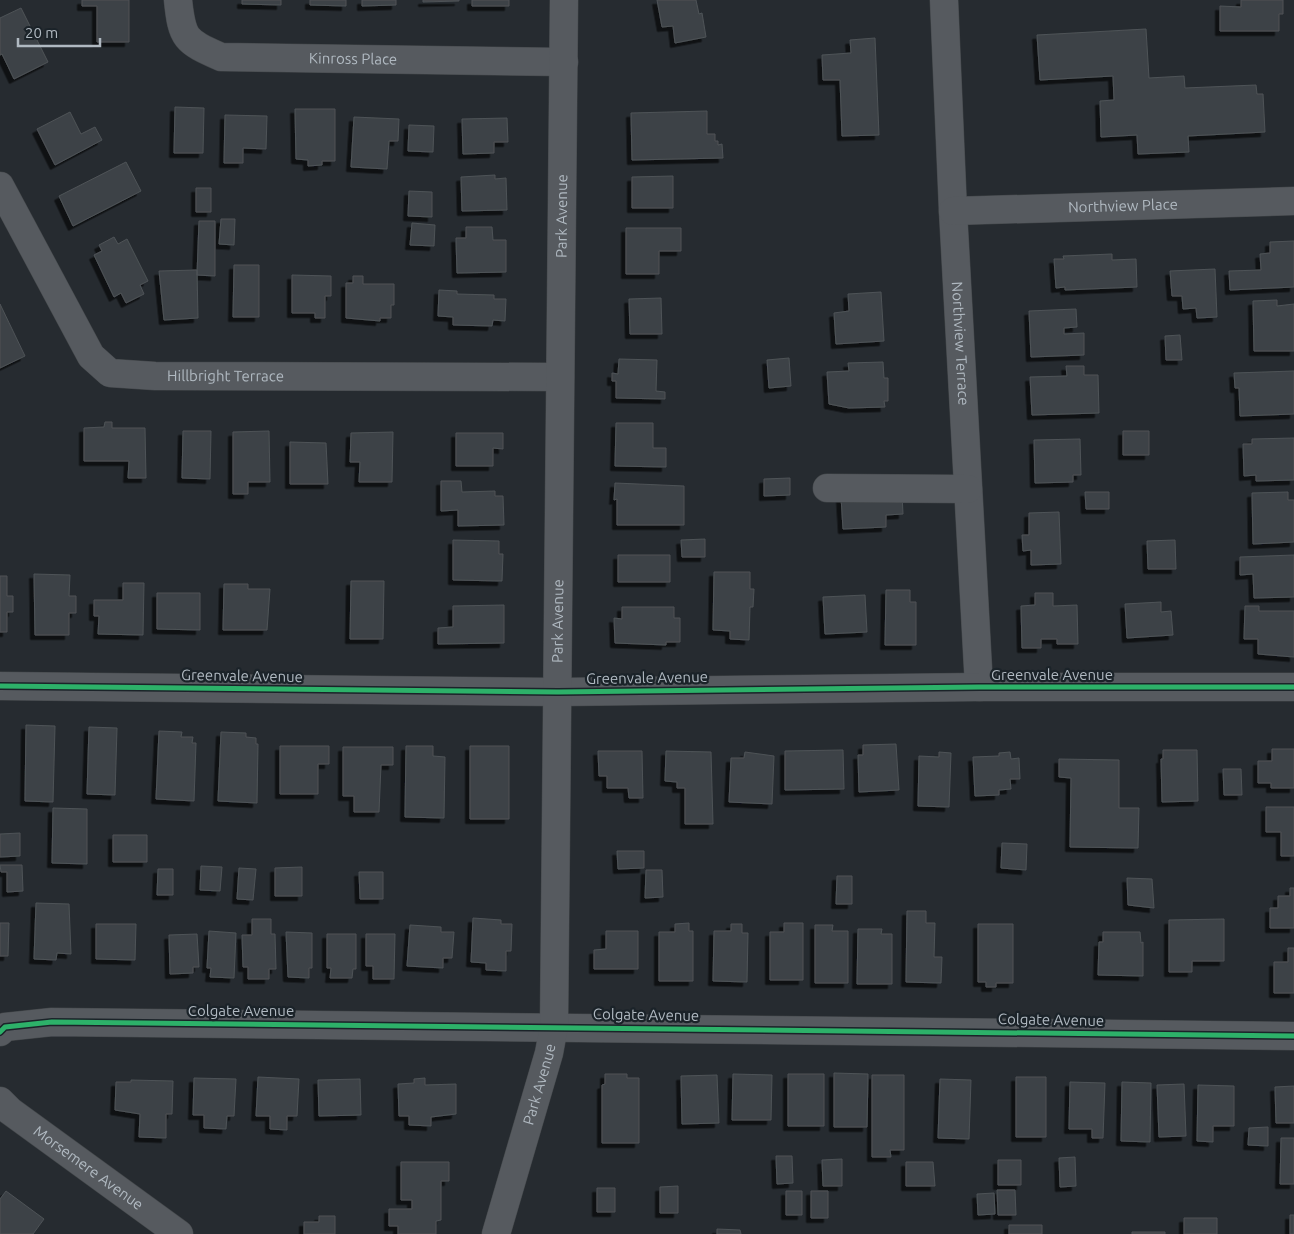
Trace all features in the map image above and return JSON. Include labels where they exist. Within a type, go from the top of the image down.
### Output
[{"type":"street","name":"Kinross Place","points":[[178,0],[181,30],[197,47],[221,57],[564,62]]},
{"type":"street","name":"Park Avenue","points":[[496,1234],[549,1053],[554,1026],[564,0]]},
{"type":"street","name":"Northview Terrace","points":[[944,0],[953,211],[979,687]]},
{"type":"street","name":"Hillbright Terrace","points":[[0,186],[91,356],[110,373],[155,376],[560,377]]},
{"type":"street","name":"Northview Place","points":[[953,211],[1294,201]]},
{"type":"street","points":[[827,488],[968,489]]},
{"type":"street","name":"Greenvale Avenue","points":[[0,686],[558,692],[979,687],[1294,688]]},
{"type":"street","name":"Colgate Avenue","points":[[0,1032],[4,1027],[52,1022],[554,1026],[1294,1036]]},
{"type":"street","name":"Morsemere Avenue","points":[[0,1101],[10,1111],[179,1234]]},
{"type":"building","points":[[82,0],[129,0],[129,42],[97,42],[97,6],[82,6]]},
{"type":"building","points":[[242,0],[281,0],[281,5],[242,4]]},
{"type":"building","points":[[310,0],[346,0],[346,6],[310,5]]},
{"type":"building","points":[[362,0],[396,0],[396,5],[362,6]]},
{"type":"building","points":[[423,0],[459,0],[459,1],[423,2]]},
{"type":"building","points":[[472,0],[509,0],[509,6],[472,6]]},
{"type":"building","points":[[657,0],[696,0],[699,14],[702,13],[706,37],[675,43],[673,26],[662,27]]},
{"type":"building","points":[[1241,0],[1283,0],[1283,14],[1279,14],[1279,31],[1220,31],[1220,6],[1241,7]]},
{"type":"building","points":[[21,8],[48,62],[14,79],[2,54],[0,55],[0,18]]},
{"type":"building","points":[[1146,29],[1149,78],[1184,76],[1185,88],[1256,85],[1257,94],[1263,94],[1265,132],[1188,136],[1189,152],[1138,154],[1137,135],[1101,137],[1100,101],[1114,100],[1113,76],[1040,80],[1037,35]]},
{"type":"building","points":[[875,38],[879,135],[842,136],[840,80],[823,80],[822,55],[851,53],[850,40]]},
{"type":"building","points":[[175,107],[204,108],[203,153],[174,153]]},
{"type":"building","points":[[295,109],[335,109],[335,161],[322,161],[322,165],[308,166],[308,160],[296,159]]},
{"type":"building","points":[[707,111],[707,134],[715,134],[715,141],[718,141],[718,145],[722,144],[723,158],[632,160],[631,113]]},
{"type":"building","points":[[70,112],[81,134],[95,127],[102,140],[55,165],[37,129]]},
{"type":"building","points":[[225,115],[267,116],[266,149],[243,148],[243,163],[224,163]]},
{"type":"building","points":[[354,117],[399,119],[398,141],[389,141],[387,169],[351,167]]},
{"type":"building","points":[[507,118],[508,142],[494,142],[494,153],[463,154],[462,119]]},
{"type":"building","points":[[409,125],[434,126],[433,152],[408,151]]},
{"type":"building","points":[[126,162],[141,191],[73,226],[59,196]]},
{"type":"building","points":[[495,175],[495,179],[506,178],[507,210],[462,211],[461,177]]},
{"type":"building","points":[[673,176],[673,208],[632,208],[632,177]]},
{"type":"building","points":[[196,188],[211,188],[211,212],[196,212]]},
{"type":"building","points":[[409,191],[432,192],[432,217],[408,216]]},
{"type":"building","points":[[221,219],[235,219],[234,245],[219,244]]},
{"type":"building","points":[[199,221],[215,221],[215,276],[197,275]]},
{"type":"building","points":[[412,223],[435,225],[434,246],[410,245]]},
{"type":"building","points":[[466,227],[492,227],[493,240],[506,240],[506,272],[457,273],[456,238],[466,238]]},
{"type":"building","points":[[626,228],[681,228],[681,251],[659,251],[659,274],[626,274]]},
{"type":"building","points":[[114,237],[118,244],[127,239],[148,281],[140,285],[144,294],[126,303],[121,293],[114,297],[94,255],[102,251],[99,245]]},
{"type":"building","points":[[1294,241],[1294,287],[1230,290],[1229,271],[1261,270],[1260,254],[1270,253],[1270,242]]},
{"type":"building","points":[[1112,254],[1112,260],[1136,259],[1137,287],[1065,290],[1065,287],[1056,288],[1054,259],[1064,259],[1063,256]]},
{"type":"building","points":[[234,265],[259,265],[259,317],[233,317]]},
{"type":"building","points":[[1215,269],[1217,317],[1197,318],[1196,308],[1183,309],[1182,296],[1172,296],[1170,271]]},
{"type":"building","points":[[197,270],[198,318],[164,320],[159,271]]},
{"type":"building","points":[[292,275],[331,276],[331,296],[325,296],[325,318],[315,318],[315,313],[292,313]]},
{"type":"building","points":[[353,276],[363,276],[363,284],[394,284],[394,305],[391,305],[391,318],[380,318],[380,321],[346,318],[346,283],[353,283]]},
{"type":"building","points":[[439,290],[457,291],[457,294],[494,295],[494,299],[506,299],[505,321],[493,320],[492,326],[453,325],[453,317],[438,316]]},
{"type":"building","points":[[881,292],[884,341],[836,344],[834,313],[849,311],[848,294]]},
{"type":"building","points":[[661,298],[662,334],[630,334],[629,299]]},
{"type":"building","points":[[1277,300],[1277,306],[1294,304],[1294,351],[1254,351],[1253,301]]},
{"type":"building","points":[[0,304],[25,356],[0,368]]},
{"type":"building","points":[[1076,309],[1077,327],[1064,328],[1064,334],[1084,333],[1084,355],[1031,357],[1029,311]]},
{"type":"building","points":[[1180,335],[1182,360],[1166,360],[1165,336]]},
{"type":"building","points":[[789,358],[791,386],[769,388],[767,360]]},
{"type":"building","points":[[619,359],[657,360],[656,391],[665,392],[665,399],[616,398],[616,381],[612,381],[612,373],[618,374]]},
{"type":"building","points":[[883,362],[884,378],[888,378],[888,401],[884,401],[885,407],[849,408],[829,404],[827,372],[849,371],[848,363]]},
{"type":"building","points":[[1066,366],[1084,366],[1084,375],[1098,375],[1099,413],[1032,415],[1030,377],[1067,376]]},
{"type":"building","points":[[1294,371],[1294,414],[1240,416],[1239,388],[1235,388],[1234,373]]},
{"type":"building","points":[[105,422],[112,422],[112,428],[145,428],[146,478],[128,478],[129,461],[84,461],[84,428],[104,427]]},
{"type":"building","points":[[616,423],[653,423],[653,448],[666,448],[666,467],[615,466]]},
{"type":"building","points":[[183,431],[211,431],[210,479],[182,478]]},
{"type":"building","points":[[269,431],[270,482],[248,482],[248,494],[233,494],[233,432]]},
{"type":"building","points":[[1123,431],[1149,431],[1149,455],[1123,455]]},
{"type":"building","points":[[393,432],[392,482],[359,482],[360,462],[350,462],[351,433]]},
{"type":"building","points":[[456,433],[503,433],[503,449],[493,448],[493,466],[456,466]]},
{"type":"building","points":[[1294,438],[1294,480],[1256,481],[1256,475],[1244,476],[1243,444],[1252,444],[1252,439]]},
{"type":"building","points":[[1080,439],[1081,475],[1073,475],[1073,482],[1035,483],[1034,440]]},
{"type":"building","points":[[290,442],[326,443],[328,484],[290,484]]},
{"type":"building","points":[[790,478],[790,495],[764,496],[764,479]]},
{"type":"building","points":[[441,481],[461,481],[462,492],[495,491],[495,496],[503,496],[504,525],[458,526],[458,510],[441,511]]},
{"type":"building","points":[[615,483],[684,486],[684,525],[617,525],[617,499],[614,500]]},
{"type":"building","points":[[1085,492],[1109,492],[1109,509],[1086,509]]},
{"type":"building","points":[[1288,492],[1288,500],[1294,500],[1294,542],[1253,544],[1252,493]]},
{"type":"building","points":[[902,494],[903,514],[886,515],[886,527],[843,529],[841,497]]},
{"type":"building","points":[[1059,512],[1061,564],[1031,565],[1031,550],[1023,551],[1022,535],[1029,535],[1029,513]]},
{"type":"building","points":[[705,539],[705,557],[682,557],[681,540]]},
{"type":"building","points":[[453,540],[499,541],[499,554],[503,554],[502,581],[453,580]]},
{"type":"building","points":[[1175,540],[1176,569],[1148,569],[1147,541]]},
{"type":"building","points":[[618,555],[670,555],[670,582],[618,582]]},
{"type":"building","points":[[1294,555],[1294,597],[1254,598],[1253,574],[1240,575],[1240,557]]},
{"type":"building","points":[[714,572],[750,572],[750,589],[754,589],[753,607],[750,607],[749,640],[730,639],[730,631],[713,630]]},
{"type":"building","points":[[34,574],[70,575],[69,596],[76,596],[76,613],[69,613],[69,635],[35,635]]},
{"type":"building","points":[[0,576],[7,576],[7,596],[13,596],[13,612],[7,612],[7,632],[0,632]]},
{"type":"building","points":[[351,581],[384,581],[383,639],[350,639]]},
{"type":"building","points":[[123,583],[144,583],[143,635],[98,634],[99,616],[94,616],[94,600],[123,600]]},
{"type":"building","points":[[224,584],[248,584],[248,589],[270,589],[267,630],[223,630]]},
{"type":"building","points":[[886,590],[910,590],[910,602],[916,602],[916,645],[885,645]]},
{"type":"building","points":[[157,593],[200,593],[200,630],[157,629]]},
{"type":"building","points":[[1035,593],[1053,593],[1053,606],[1077,605],[1078,644],[1057,644],[1057,639],[1041,639],[1041,648],[1022,648],[1021,606],[1035,605]]},
{"type":"building","points":[[865,595],[867,632],[825,634],[823,597]]},
{"type":"building","points":[[1161,602],[1161,612],[1171,611],[1173,635],[1127,638],[1125,604]]},
{"type":"building","points":[[504,605],[504,643],[438,644],[438,628],[453,627],[453,606]]},
{"type":"building","points":[[1245,606],[1259,606],[1259,611],[1294,611],[1294,657],[1258,654],[1258,639],[1244,639]]},
{"type":"building","points":[[622,607],[674,607],[674,618],[680,618],[680,642],[666,642],[666,645],[615,643],[614,618],[622,619]]},
{"type":"building","points":[[26,725],[55,726],[53,802],[25,801]]},
{"type":"building","points":[[89,727],[117,728],[115,795],[87,794]]},
{"type":"building","points":[[159,731],[182,732],[181,737],[193,737],[192,743],[196,743],[194,801],[156,799]]},
{"type":"building","points":[[221,732],[246,733],[246,737],[256,738],[256,744],[258,744],[257,803],[218,801]]},
{"type":"building","points":[[896,744],[899,790],[859,792],[858,755],[863,755],[863,745]]},
{"type":"building","points":[[280,746],[329,746],[329,764],[318,764],[318,794],[280,794]]},
{"type":"building","points":[[406,746],[433,746],[433,756],[445,757],[444,818],[405,817]]},
{"type":"building","points":[[470,746],[509,746],[509,819],[470,819]]},
{"type":"building","points":[[343,747],[393,747],[393,765],[381,765],[379,812],[354,812],[354,796],[343,796]]},
{"type":"building","points":[[1272,749],[1294,749],[1294,788],[1271,788],[1271,783],[1258,783],[1258,761],[1272,761]]},
{"type":"building","points":[[843,750],[844,789],[785,790],[785,751]]},
{"type":"building","points":[[1163,750],[1197,750],[1198,801],[1162,802],[1161,759],[1163,759]]},
{"type":"building","points":[[598,751],[642,751],[643,798],[629,798],[628,788],[607,788],[607,776],[599,776]]},
{"type":"building","points":[[666,751],[711,752],[713,824],[685,824],[685,788],[677,788],[677,782],[665,781]]},
{"type":"building","points":[[745,752],[774,756],[772,804],[729,802],[731,758],[744,758]]},
{"type":"building","points":[[939,752],[951,753],[949,807],[918,806],[919,756],[939,757]]},
{"type":"building","points":[[1010,752],[1011,759],[1019,758],[1020,779],[1010,779],[1011,789],[999,790],[999,795],[975,796],[973,757],[999,756],[999,753]]},
{"type":"building","points":[[1059,759],[1119,760],[1119,808],[1139,808],[1138,848],[1070,847],[1071,778],[1059,777]]},
{"type":"building","points":[[1223,769],[1241,769],[1242,795],[1224,795]]},
{"type":"building","points":[[1266,807],[1294,807],[1294,856],[1281,856],[1281,832],[1266,832]]},
{"type":"building","points":[[53,808],[87,809],[87,864],[52,863]]},
{"type":"building","points":[[20,833],[20,856],[0,857],[0,834]]},
{"type":"building","points":[[113,835],[147,835],[147,862],[113,862]]},
{"type":"building","points":[[1002,843],[1027,844],[1026,870],[1001,868]]},
{"type":"building","points":[[617,851],[644,851],[644,868],[618,869]]},
{"type":"building","points":[[0,865],[22,865],[23,891],[7,892],[7,872],[1,872]]},
{"type":"building","points":[[201,866],[222,867],[220,891],[200,890]]},
{"type":"building","points":[[302,867],[302,896],[275,896],[275,868]]},
{"type":"building","points":[[239,868],[256,869],[253,900],[237,899]]},
{"type":"building","points":[[158,869],[173,869],[173,895],[157,895]]},
{"type":"building","points":[[646,870],[662,870],[663,897],[645,898]]},
{"type":"building","points":[[359,872],[383,872],[383,899],[360,899]]},
{"type":"building","points":[[837,876],[852,876],[852,904],[836,904]]},
{"type":"building","points":[[1127,878],[1152,879],[1154,908],[1128,905]]},
{"type":"building","points":[[1290,888],[1294,888],[1294,928],[1270,928],[1270,908],[1278,908],[1278,896],[1290,896]]},
{"type":"building","points":[[36,903],[69,904],[71,954],[57,953],[56,960],[34,959]]},
{"type":"building","points":[[907,911],[926,911],[926,923],[935,923],[934,957],[942,957],[941,983],[906,982]]},
{"type":"building","points":[[473,918],[501,920],[501,924],[512,924],[511,951],[506,951],[506,971],[486,970],[486,963],[471,962]]},
{"type":"building","points":[[252,919],[271,919],[271,934],[275,934],[276,969],[269,969],[269,979],[248,979],[248,967],[243,967],[242,935],[252,935]]},
{"type":"building","points":[[1224,919],[1224,961],[1192,961],[1192,972],[1169,972],[1169,920]]},
{"type":"building","points":[[0,923],[9,923],[8,956],[0,956]]},
{"type":"building","points":[[689,923],[689,931],[693,931],[693,981],[659,981],[659,932],[675,932],[675,924]]},
{"type":"building","points":[[784,923],[803,923],[803,980],[770,980],[770,932],[784,932]]},
{"type":"building","points":[[96,924],[136,924],[135,960],[96,959]]},
{"type":"building","points":[[731,924],[742,924],[742,933],[748,933],[747,982],[713,981],[714,931],[731,931]]},
{"type":"building","points":[[978,924],[1013,924],[1013,983],[996,983],[996,987],[986,987],[986,982],[978,982]]},
{"type":"building","points":[[410,925],[441,927],[441,932],[454,932],[452,958],[443,958],[443,968],[407,966]]},
{"type":"building","points":[[815,925],[833,925],[832,931],[848,931],[848,983],[815,983]]},
{"type":"building","points":[[858,929],[882,929],[881,934],[892,934],[892,984],[857,984]]},
{"type":"building","points":[[209,931],[236,933],[234,978],[210,977],[211,968],[207,968]]},
{"type":"building","points":[[606,931],[638,931],[638,969],[594,969],[594,950],[606,949]]},
{"type":"building","points":[[286,932],[312,933],[312,968],[309,968],[309,978],[288,977]]},
{"type":"building","points":[[1103,932],[1140,932],[1141,943],[1143,942],[1143,976],[1098,975],[1099,942],[1103,942]]},
{"type":"building","points":[[197,934],[199,967],[193,967],[193,973],[170,974],[169,935]]},
{"type":"building","points":[[327,934],[356,934],[356,969],[353,969],[352,978],[330,978],[331,968],[327,968]]},
{"type":"building","points":[[366,934],[395,934],[394,979],[373,979],[373,966],[366,966]]},
{"type":"building","points":[[1288,948],[1294,948],[1294,993],[1274,993],[1274,962],[1288,962]]},
{"type":"building","points":[[834,1073],[868,1074],[867,1127],[834,1127]]},
{"type":"building","points":[[605,1074],[627,1074],[627,1078],[639,1078],[639,1143],[602,1143],[602,1085],[605,1084]]},
{"type":"building","points":[[733,1074],[772,1075],[771,1120],[732,1120]]},
{"type":"building","points":[[788,1074],[824,1074],[824,1126],[788,1126]]},
{"type":"building","points":[[717,1075],[719,1123],[682,1124],[681,1076]]},
{"type":"building","points":[[872,1075],[904,1075],[904,1150],[890,1150],[891,1157],[872,1157]]},
{"type":"building","points":[[258,1077],[299,1079],[297,1116],[287,1116],[287,1130],[270,1129],[270,1116],[256,1116]]},
{"type":"building","points":[[1016,1077],[1046,1077],[1046,1137],[1016,1137]]},
{"type":"building","points":[[194,1078],[236,1079],[234,1116],[227,1116],[226,1129],[204,1128],[204,1115],[193,1115]]},
{"type":"building","points":[[425,1078],[425,1085],[456,1084],[456,1114],[431,1117],[431,1126],[409,1125],[409,1116],[399,1116],[398,1084],[414,1083],[414,1079]]},
{"type":"building","points":[[360,1079],[361,1115],[319,1116],[318,1080]]},
{"type":"building","points":[[940,1079],[971,1080],[969,1139],[938,1138]]},
{"type":"building","points":[[131,1080],[173,1081],[172,1114],[166,1114],[166,1138],[139,1137],[140,1114],[115,1110],[116,1082],[131,1082]]},
{"type":"building","points":[[1070,1082],[1105,1083],[1103,1138],[1092,1138],[1092,1129],[1069,1129]]},
{"type":"building","points":[[1122,1082],[1151,1083],[1150,1142],[1121,1141]]},
{"type":"building","points":[[1184,1084],[1186,1136],[1159,1137],[1157,1085]]},
{"type":"building","points":[[1198,1085],[1234,1086],[1234,1126],[1213,1126],[1213,1142],[1197,1141]]},
{"type":"building","points":[[1294,1086],[1294,1123],[1276,1123],[1275,1087]]},
{"type":"building","points":[[1268,1127],[1268,1146],[1248,1145],[1249,1128]]},
{"type":"building","points":[[1281,1138],[1294,1138],[1294,1184],[1280,1184]]},
{"type":"building","points":[[776,1156],[792,1156],[793,1183],[777,1184]]},
{"type":"building","points":[[1075,1157],[1076,1186],[1060,1187],[1059,1158]]},
{"type":"building","points":[[842,1159],[842,1186],[823,1186],[822,1160]]},
{"type":"building","points":[[998,1160],[1021,1160],[1021,1185],[998,1185]]},
{"type":"building","points":[[401,1162],[449,1162],[449,1181],[441,1181],[441,1220],[436,1221],[436,1234],[398,1234],[398,1226],[389,1226],[389,1209],[412,1209],[412,1200],[401,1200]]},
{"type":"building","points":[[906,1162],[933,1162],[935,1186],[906,1186]]},
{"type":"building","points":[[678,1186],[678,1213],[660,1213],[660,1187]]},
{"type":"building","points":[[597,1188],[615,1188],[615,1212],[597,1212]]},
{"type":"building","points":[[997,1190],[1015,1190],[1016,1215],[998,1215]]},
{"type":"building","points":[[6,1191],[44,1219],[33,1234],[0,1234],[0,1199]]},
{"type":"building","points":[[786,1191],[802,1191],[802,1215],[786,1215]]},
{"type":"building","points":[[811,1191],[828,1191],[828,1218],[811,1218]]},
{"type":"building","points":[[994,1193],[995,1214],[978,1215],[977,1194]]},
{"type":"building","points":[[1290,1215],[1294,1215],[1294,1234],[1290,1234]]},
{"type":"building","points":[[319,1216],[335,1216],[335,1234],[304,1234],[304,1222],[319,1222]]},
{"type":"building","points":[[1184,1218],[1217,1218],[1217,1234],[1184,1234]]},
{"type":"building","points":[[1009,1225],[1042,1225],[1042,1234],[1009,1234]]},
{"type":"building","points":[[717,1229],[740,1230],[741,1234],[717,1234]]},
{"type":"building","points":[[1132,1232],[1165,1232],[1165,1234],[1132,1234]]},
{"type":"cycle path","points":[[0,686],[558,692],[979,687],[1294,687]]},
{"type":"cycle path","points":[[0,1032],[5,1027],[52,1022],[1294,1036]]}]
